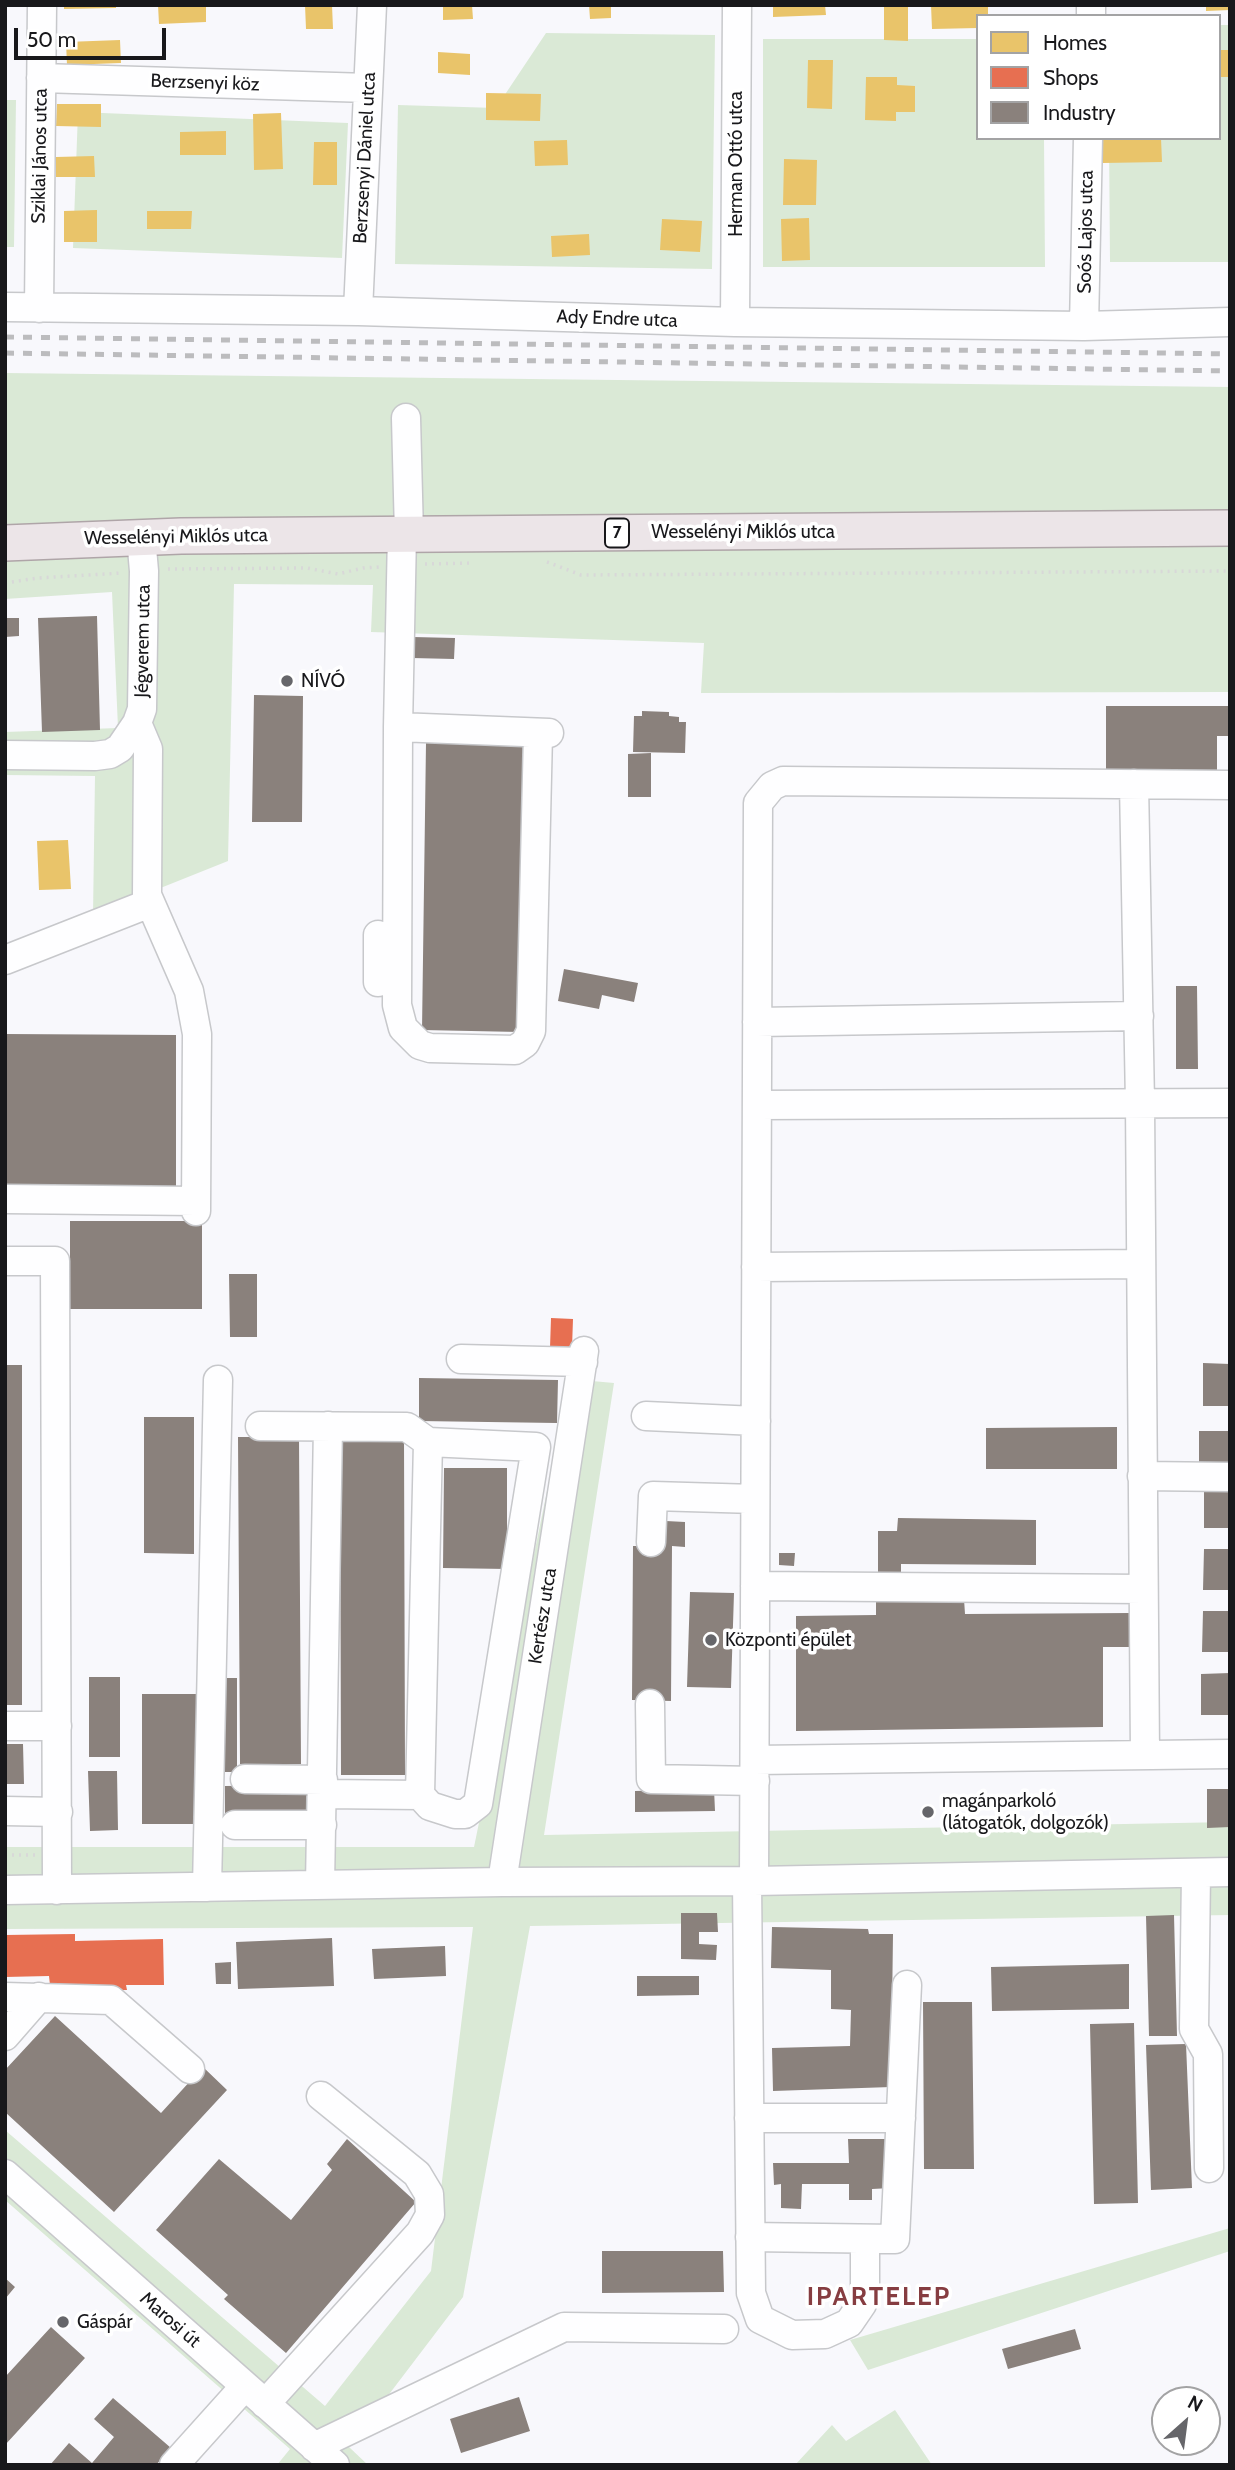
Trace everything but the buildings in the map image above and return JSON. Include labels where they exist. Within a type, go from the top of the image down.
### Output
[{"type":"main road","name":"Wesselényi Miklós utca","points":[[5,542],[141,537],[404,544],[1230,528]]},
{"type":"street","name":"Sziklai János utca","points":[[39,308],[42,5]]},
{"type":"street","name":"Berzsenyi Dániel utca","points":[[358,311],[372,5]]},
{"type":"street","name":"Herman Ottó utca","points":[[735,322],[737,5]]},
{"type":"street","name":"Berzsenyi köz","points":[[41,78],[368,88]]},
{"type":"street","name":"Soós Lajos utca","points":[[1084,326],[1088,140]]},
{"type":"street","name":"Ady Endre utca","points":[[5,307],[358,311],[735,322],[1084,326],[1230,322]]},
{"type":"street","points":[[398,727],[543,733],[531,1031],[525,1043],[515,1049],[430,1048],[420,1045],[403,1028],[397,1005],[398,699],[406,418]]},
{"type":"street","name":"Jégverem utca","points":[[5,755],[110,754],[120,748],[137,723],[142,709],[144,571],[141,537]]},
{"type":"street","points":[[378,982],[382,728],[398,699]]},
{"type":"street","points":[[5,1199],[196,1206],[197,1034],[189,991],[147,895],[148,749],[137,723]]},
{"type":"street","points":[[865,2239],[865,2294],[856,2315],[849,2323],[825,2334],[805,2336],[792,2335],[760,2319],[751,2293],[749,2118],[750,1881],[755,1770],[758,803],[772,786],[783,781],[1230,785]]},
{"type":"street","points":[[1134,784],[1140,1103],[1145,1755]]},
{"type":"street","points":[[5,960],[150,903]]},
{"type":"street","points":[[757,1022],[1139,1016]]},
{"type":"street","points":[[757,1105],[1230,1103]]},
{"type":"street","points":[[5,1261],[55,1261],[57,1889]]},
{"type":"street","points":[[756,1267],[1141,1264]]},
{"type":"street","name":"Kertész utca","points":[[461,1359],[583,1356],[502,1882]]},
{"type":"street","points":[[206,1887],[218,1380]]},
{"type":"street","points":[[646,1416],[756,1421]]},
{"type":"street","points":[[260,1426],[407,1427],[428,1442],[536,1447],[478,1804],[466,1814],[454,1814],[430,1806],[421,1795],[428,1442]]},
{"type":"street","points":[[320,1885],[328,1426]]},
{"type":"street","points":[[1142,1476],[1230,1478]]},
{"type":"street","points":[[650,1542],[653,1496],[755,1499]]},
{"type":"street","points":[[755,1586],[1143,1590]]},
{"type":"street","points":[[650,1704],[650,1779],[755,1770],[1230,1754]]},
{"type":"street","points":[[5,1726],[57,1726]]},
{"type":"street","points":[[245,1779],[421,1795]]},
{"type":"street","points":[[5,1811],[58,1812]]},
{"type":"street","points":[[235,1825],[321,1825]]},
{"type":"street","points":[[5,1890],[1230,1872]]},
{"type":"street","points":[[1196,1873],[1194,2029],[1208,2054],[1209,2168]]},
{"type":"street","points":[[750,2237],[895,2239],[907,1985]]},
{"type":"street","points":[[5,1997],[111,2000],[190,2069]]},
{"type":"street","points":[[5,2036],[39,1997]]},
{"type":"street","points":[[174,2465],[255,2395],[420,2233],[430,2215],[429,2194],[417,2175],[321,2095]]},
{"type":"street","points":[[749,2118],[901,2118]]},
{"type":"street","name":"Marosi út","points":[[5,2174],[326,2459]]},
{"type":"street","points":[[326,2459],[564,2327],[724,2329]]},
{"type":"path","points":[[5,583],[38,578],[144,571],[307,568],[338,574],[363,568],[404,544],[480,563]]},
{"type":"path","points":[[545,562],[581,575],[1230,571]]},
{"type":"green space","points":[[1221,25],[1230,25],[1230,262],[1110,262],[1109,140],[1221,140]]},
{"type":"green space","points":[[546,33],[715,35],[712,269],[395,264],[398,105],[496,108]]},
{"type":"green space","points":[[763,39],[976,39],[976,140],[1044,140],[1045,267],[763,267]]},
{"type":"green space","points":[[5,100],[16,100],[14,247],[5,247]]},
{"type":"green space","points":[[78,112],[348,123],[342,258],[73,248]]},
{"type":"green space","points":[[5,373],[1230,387],[1230,692],[701,693],[704,643],[371,632],[373,585],[234,584],[228,861],[93,915],[95,776],[5,775],[5,732],[118,728],[112,592],[5,599]]},
{"type":"green space","points":[[570,1379],[614,1383],[544,1835],[1230,1822],[1230,1915],[530,1926],[463,2297],[349,2447],[368,2465],[277,2465],[290,2449],[5,2200],[5,2130],[325,2406],[431,2271],[473,1927],[5,1929],[5,1847],[474,1847]]},
{"type":"green space","points":[[1230,2228],[1230,2251],[868,2370],[850,2340]]},
{"type":"green space","points":[[895,2410],[932,2465],[795,2465],[832,2425],[846,2441]]},
{"type":"railway","points":[[5,337],[1230,354]]},
{"type":"railway","points":[[5,353],[1230,371]]},
{"type":"place","name":"NÍVÓ","points":[[287,681]]},
{"type":"place","name":"Központi épület","points":[[711,1640]]},
{"type":"place","name":"magánparkoló (látogatók, dolgozók)","points":[[928,1812]]},
{"type":"place","name":"Gáspár","points":[[63,2322]]},
{"type":"district","name":"IPARTELEP","points":[[879,2297]]}]
